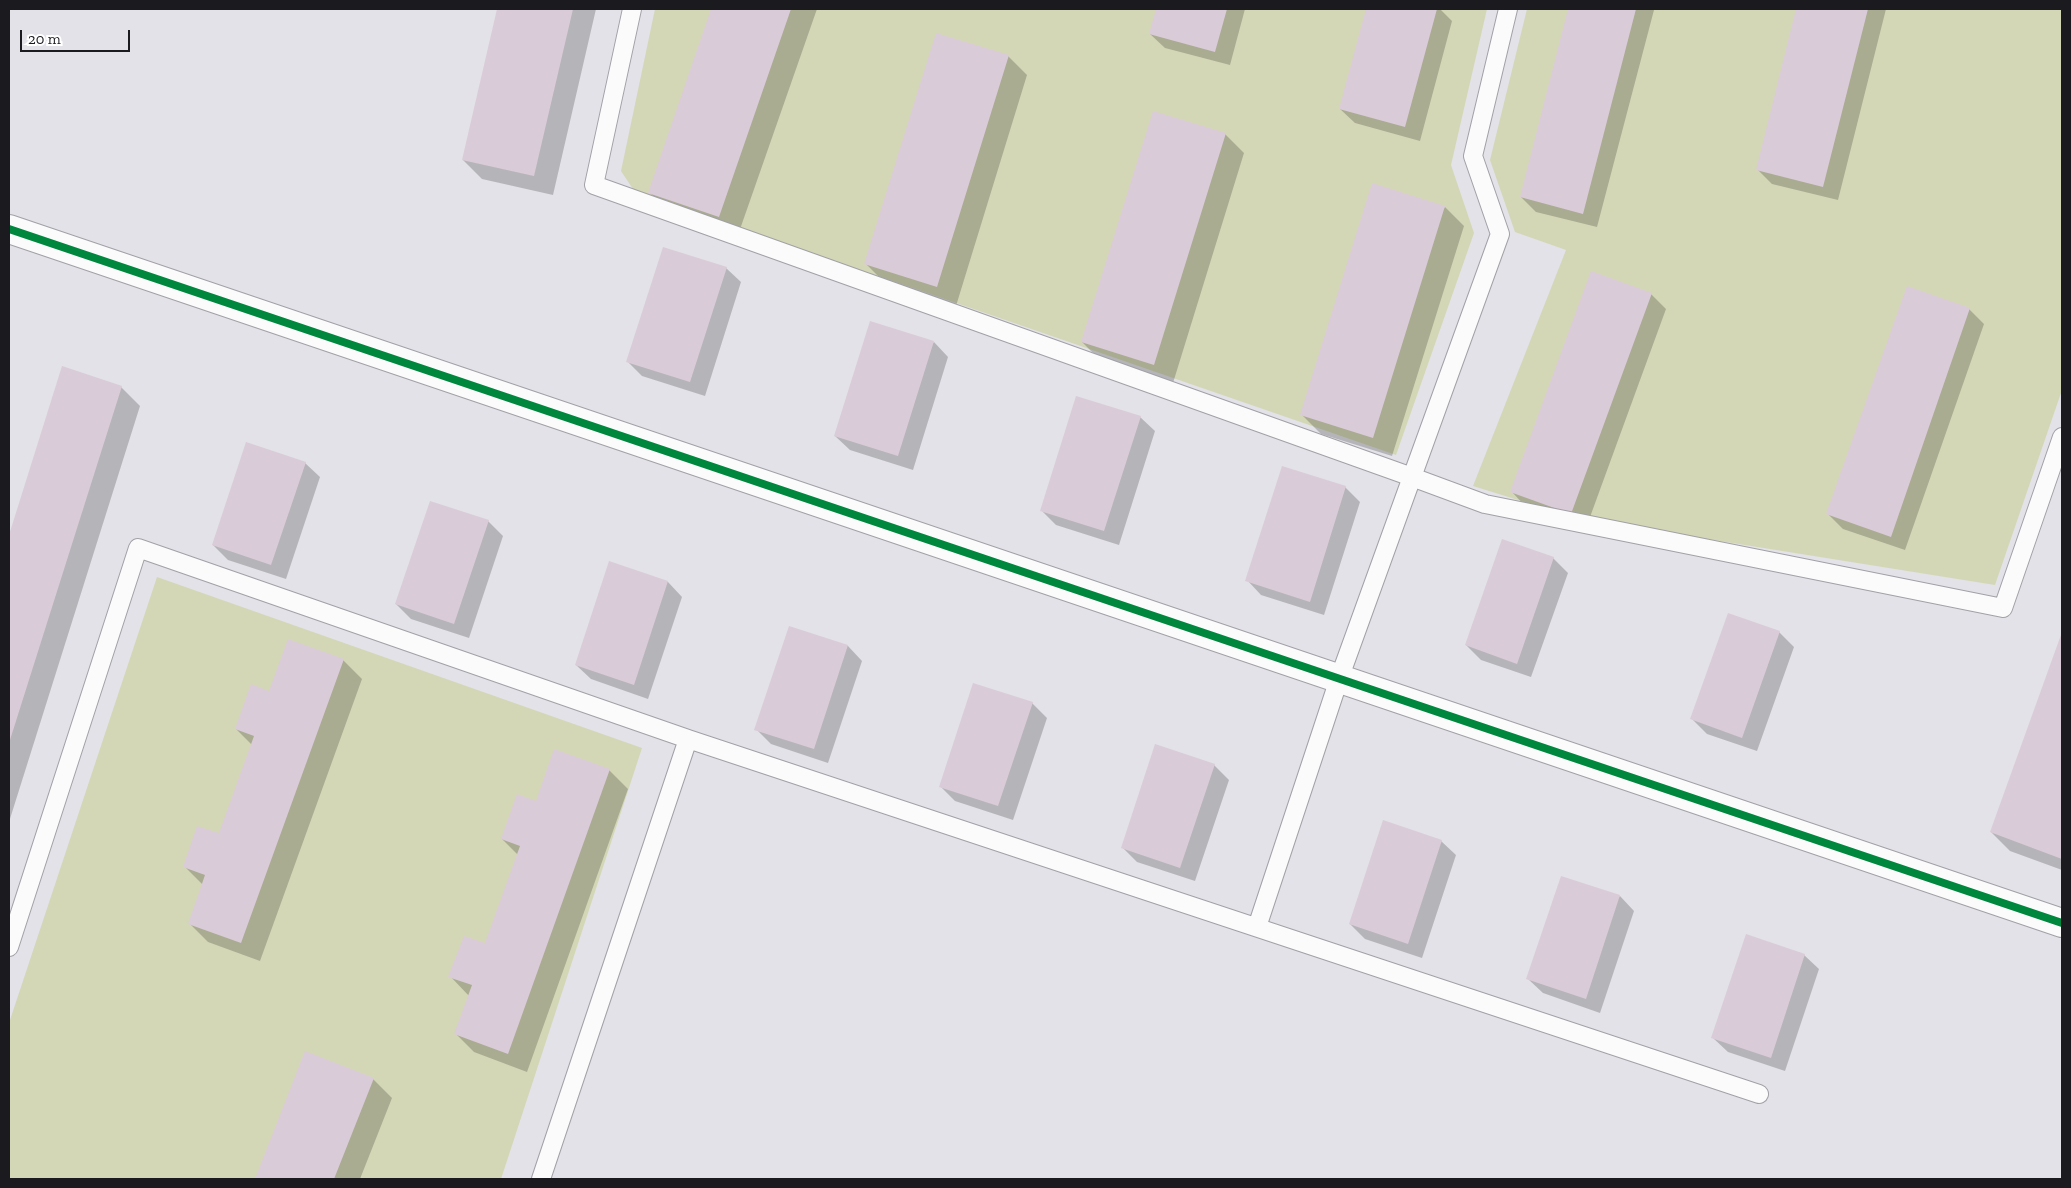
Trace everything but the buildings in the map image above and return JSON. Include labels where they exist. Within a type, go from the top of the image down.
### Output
[{"type":"street","points":[[9,230],[2062,924]]},
{"type":"lane","points":[[632,9],[594,185],[1412,476],[1485,504],[2003,608],[2062,438]]},
{"type":"lane","points":[[1257,928],[1339,679],[1500,234],[1474,156],[1508,9]]},
{"type":"lane","points":[[9,947],[138,548],[688,738],[1759,1094]]},
{"type":"lane","points":[[541,1179],[688,738]]},
{"type":"green space","points":[[655,9],[1487,9],[1451,165],[1474,233],[1396,455],[635,192],[621,171]]},
{"type":"green space","points":[[1527,9],[2062,9],[2062,390],[1995,585],[1576,518],[1473,486],[1566,250],[1515,232],[1490,160]]},
{"type":"green space","points":[[157,577],[642,748],[501,1179],[9,1179],[9,1023]]},
{"type":"cycle path","points":[[9,229],[2062,923]]}]
